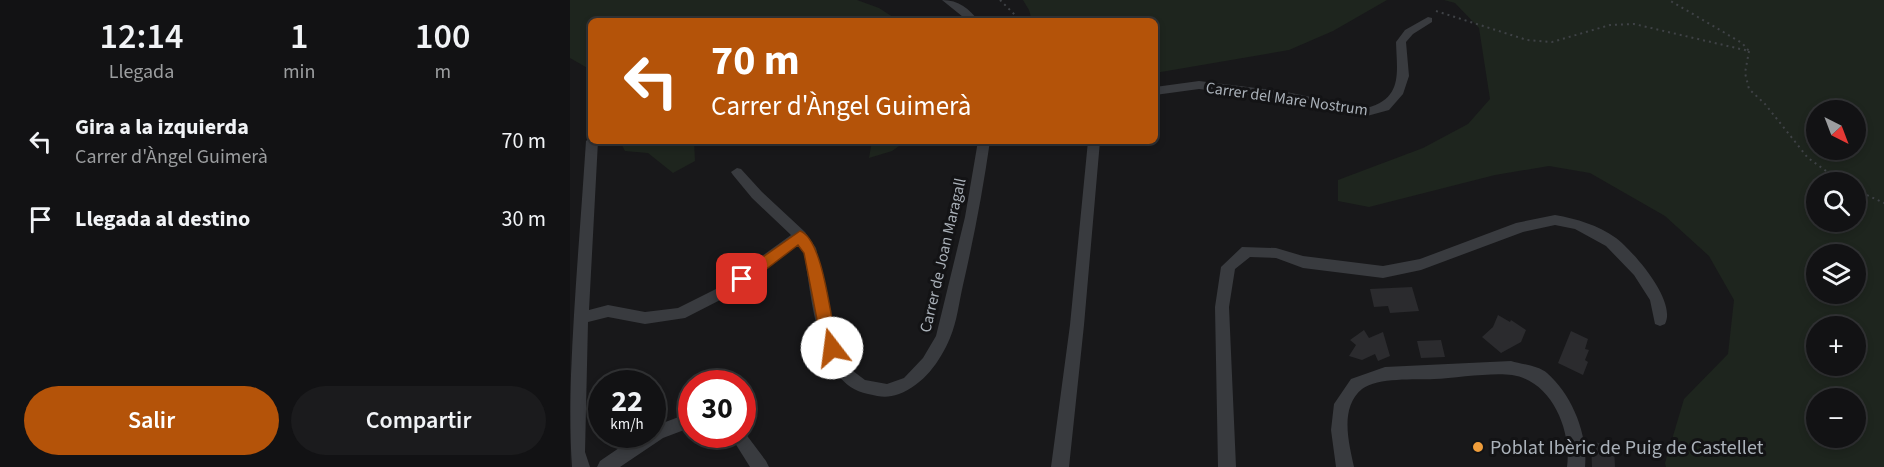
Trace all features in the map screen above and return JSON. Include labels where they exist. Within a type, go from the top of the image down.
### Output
[{"type":"street","points":[[947,0],[971,18]]},
{"type":"street","name":"Carrer del Mare Nostrum","points":[[1158,92],[1199,86],[1234,89],[1281,95],[1367,112],[1385,107],[1397,94],[1403,76],[1401,42],[1409,32],[1428,20]]},
{"type":"street","points":[[581,467],[577,452],[581,318],[592,144]]},
{"type":"street","name":"Carrer de Joan Maragall","points":[[736,172],[800,236],[811,252],[827,335],[837,361],[847,376],[862,386],[887,391],[909,383],[928,363],[943,337],[972,217],[984,144]]},
{"type":"street","points":[[1060,467],[1077,326],[1094,144]]},
{"type":"street","points":[[1227,467],[1222,307],[1228,267],[1247,251],[1276,253],[1303,262],[1336,268],[1383,272],[1421,264],[1521,227],[1555,220],[1578,224],[1611,242],[1639,271],[1657,298],[1660,320]]},
{"type":"street","points":[[581,318],[608,311],[645,318],[680,314],[722,293],[800,236]]},
{"type":"street","points":[[1345,467],[1339,430],[1342,404],[1357,384],[1385,374],[1511,368],[1540,377],[1565,407],[1578,451],[1576,467]]},
{"type":"street","points":[[606,467],[649,437],[678,422]]},
{"type":"street","points":[[747,448],[760,467]]},
{"type":"path","points":[[1000,0],[1018,18]]},
{"type":"path","points":[[1669,0],[1742,43],[1749,51]]},
{"type":"path","points":[[1428,20],[1430,13],[1439,12],[1521,39],[1540,42],[1551,41],[1591,28],[1628,23],[1749,51]]},
{"type":"path","points":[[1749,51],[1745,73],[1749,89],[1765,104],[1808,158],[1827,172]]},
{"type":"path","points":[[1866,196],[1884,203]]},
{"type":"shaded area","points":[[570,0],[857,0],[879,8],[894,18],[588,18],[588,68],[570,58]]},
{"type":"shaded area","points":[[1023,0],[1387,0],[1333,31],[1289,50],[1158,72],[1158,18],[1031,18]]},
{"type":"shaded area","points":[[1444,0],[1884,0],[1884,467],[1666,467],[1665,463],[1684,399],[1728,354],[1734,300],[1709,256],[1665,216],[1590,173],[1549,166],[1495,175],[1369,207],[1338,201],[1338,180],[1423,148],[1468,124],[1490,99],[1479,28],[1455,3]]},
{"type":"shaded area","points":[[622,144],[694,144],[695,161],[673,173],[648,153],[625,151]]},
{"type":"shaded area","points":[[871,144],[902,144],[892,151],[869,158]]},
{"type":"building","points":[[1412,287],[1419,311],[1390,313],[1388,306],[1374,307],[1370,289]]},
{"type":"building","points":[[1498,315],[1526,330],[1521,342],[1501,353],[1482,337],[1493,327]]},
{"type":"building","points":[[1364,330],[1369,338],[1383,332],[1390,356],[1378,361],[1375,354],[1362,360],[1349,356],[1356,345],[1350,340]]},
{"type":"building","points":[[1571,331],[1588,339],[1585,349],[1589,350],[1585,360],[1588,362],[1583,375],[1558,363]]},
{"type":"building","points":[[1441,340],[1445,357],[1421,358],[1417,341]]},
{"type":"building","points":[[1591,441],[1614,447],[1615,467],[1592,467]]},
{"type":"place","name":"Poblat Ibèric de Puig de Castellet","points":[[1478,447]]},
{"type":"route","points":[[742,279],[800,236],[811,252],[827,335],[832,348]]}]
